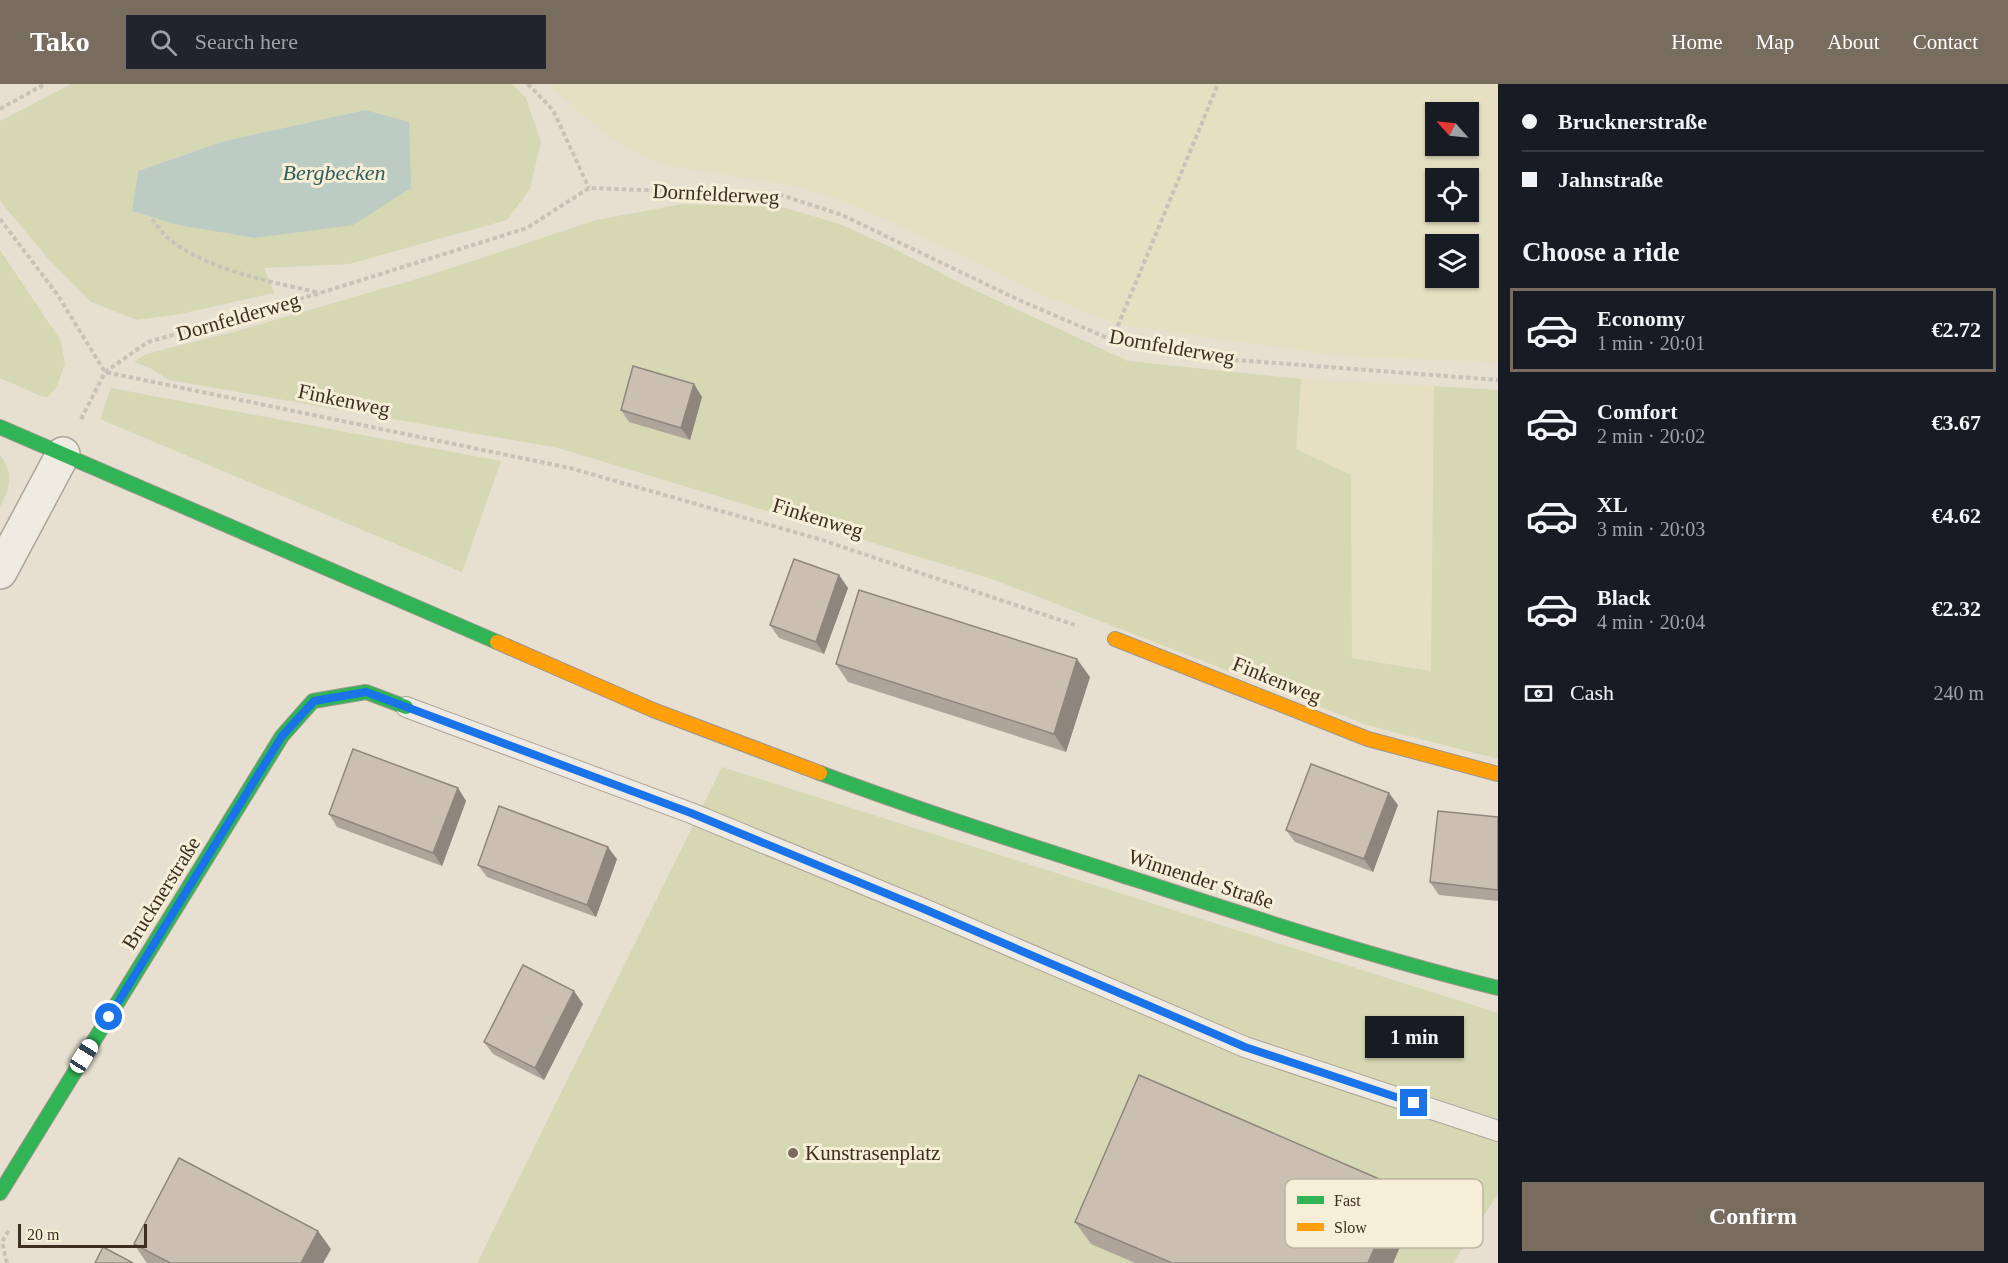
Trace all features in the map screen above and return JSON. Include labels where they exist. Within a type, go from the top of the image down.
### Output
[{"type":"street","name":"Winnender Straße","points":[[0,427],[653,710],[894,801],[1328,942],[1498,988]]},
{"type":"street","points":[[0,572],[63,454]]},
{"type":"street","name":"Finkenweg","points":[[1115,639],[1368,739],[1498,774]]},
{"type":"street","name":"Brucknerstraße","points":[[0,1193],[282,736],[314,701],[366,692],[406,707]]},
{"type":"lane","points":[[406,707],[691,813],[924,909],[1245,1047],[1498,1131]]},
{"type":"path","points":[[0,109],[45,84]]},
{"type":"path","points":[[528,84],[553,110],[589,188]]},
{"type":"path","points":[[1112,340],[1218,84]]},
{"type":"path","name":"Dornfelderweg","points":[[63,454],[105,372],[148,342],[320,293],[527,228],[589,188],[782,195],[842,215],[1019,300],[1112,340],[1236,360],[1498,380]]},
{"type":"path","points":[[0,219],[57,294],[105,372]]},
{"type":"path","points":[[152,219],[168,239],[204,260],[256,278],[320,293]]},
{"type":"path","name":"Finkenweg","points":[[105,372],[570,468],[819,539],[1115,639]]},
{"type":"shaded area","points":[[549,84],[1498,84],[1498,362],[1341,356],[1119,325],[1031,290],[896,224],[843,201],[798,187],[659,164],[602,133]]},
{"type":"shaded area","points":[[1301,379],[1434,386],[1431,671],[1352,658],[1351,476],[1295,449]]},
{"type":"green space","points":[[71,84],[512,84],[526,98],[541,142],[530,189],[507,220],[349,264],[264,268],[274,293],[180,314],[137,320],[91,302],[50,261],[0,201],[0,121]],"holes":[[[365,110],[254,238],[178,225],[132,211],[138,171],[224,141]]]},
{"type":"green space","points":[[683,204],[782,207],[840,224],[895,249],[964,285],[1128,361],[1301,379],[1296,449],[1351,475],[1352,658],[1431,671],[1434,386],[1498,390],[1498,759],[1367,725],[992,579],[558,448],[169,380],[150,368],[134,362],[146,354],[237,331],[430,275],[596,220]]},
{"type":"green space","points":[[0,250],[61,341],[65,364],[57,386],[48,397],[0,378]]},
{"type":"green space","points":[[111,388],[501,461],[462,572],[100,419]]},
{"type":"green space","points":[[0,455],[7,468],[9,481],[0,507]]},
{"type":"green space","points":[[722,767],[1498,1013],[1498,1194],[1483,1217],[1483,1179],[1285,1179],[1285,1248],[1463,1248],[1453,1263],[477,1263]]},
{"type":"water","name":"Bergbecken","points":[[365,110],[409,122],[411,188],[353,225],[254,238],[178,225],[132,211],[138,171],[224,141]]},
{"type":"building","points":[[633,366],[694,384],[681,428],[621,410]]},
{"type":"building","points":[[794,559],[839,575],[816,642],[770,625]]},
{"type":"building","points":[[859,590],[1077,659],[1054,734],[836,664]]},
{"type":"building","points":[[353,749],[458,788],[433,853],[329,814]]},
{"type":"building","points":[[1311,764],[1389,793],[1364,859],[1286,830]]},
{"type":"building","points":[[499,806],[608,847],[587,905],[478,865]]},
{"type":"building","points":[[1438,811],[1498,817],[1498,890],[1430,882]]},
{"type":"building","points":[[523,965],[574,991],[535,1068],[484,1042]]},
{"type":"building","points":[[1139,1075],[1379,1179],[1285,1179],[1285,1248],[1374,1248],[1368,1263],[1172,1263],[1075,1222]]},
{"type":"building","points":[[179,1158],[318,1231],[301,1263],[170,1263],[134,1244]]},
{"type":"building","points":[[103,1247],[133,1263],[95,1263]]},
{"type":"traffic: fast","points":[[0,427],[497,642]]},
{"type":"traffic: fast","points":[[0,1193],[282,736],[313,701],[366,692],[406,707]]},
{"type":"traffic: fast","points":[[820,773],[978,828],[1272,923],[1407,964],[1498,988]]},
{"type":"traffic: slow","points":[[1115,639],[1368,739],[1498,774]]},
{"type":"traffic: slow","points":[[497,642],[653,710],[820,773]]},
{"type":"place","name":"Kunstrasenplatz","points":[[793,1153]]},
{"type":"route","points":[[109,1017],[282,736],[314,701],[366,692],[691,813],[924,909],[1245,1047],[1414,1103]]}]
